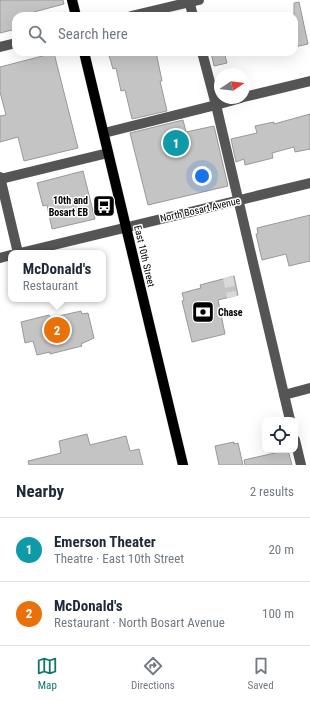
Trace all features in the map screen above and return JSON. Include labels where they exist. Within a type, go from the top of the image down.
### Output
[{"type":"main road","points":[[72,0],[75,12]]},
{"type":"main road","name":"East 10th Street","points":[[85,56],[183,465]]},
{"type":"street","points":[[148,12],[193,1],[193,12]]},
{"type":"street","points":[[0,47],[12,44]]},
{"type":"street","points":[[203,56],[216,105],[289,417]]},
{"type":"street","points":[[250,96],[310,81]]},
{"type":"street","points":[[104,133],[220,104]]},
{"type":"street","points":[[18,250],[0,178],[108,153]]},
{"type":"street","name":"North Bosart Avenue","points":[[31,250],[310,183]]},
{"type":"street","points":[[284,395],[310,388]]},
{"type":"street","points":[[298,452],[301,465]]},
{"type":"building","points":[[0,0],[63,0],[64,4],[34,12],[12,12],[12,30],[0,33]]},
{"type":"building","points":[[299,2],[308,44],[298,46],[298,12],[294,12],[294,3]]},
{"type":"building","points":[[42,56],[55,56],[78,148],[24,161],[18,137],[0,142],[0,116],[6,115],[0,92],[0,67]]},
{"type":"building","points":[[109,56],[157,56],[162,81],[160,81],[167,111],[132,119],[125,90],[121,91],[116,68],[113,69]]},
{"type":"building","points":[[212,56],[225,56],[227,63],[214,66]]},
{"type":"building","points":[[310,114],[310,149],[295,152],[294,147],[272,153],[273,158],[245,165],[244,159],[236,162],[231,139],[257,133],[255,126],[274,122],[274,124]]},
{"type":"building","points":[[183,120],[186,132],[214,126],[228,186],[148,205],[130,133]]},
{"type":"building","points":[[83,171],[95,219],[52,229],[47,205],[43,206],[37,183]]},
{"type":"building","points":[[310,215],[310,261],[289,266],[286,254],[262,260],[256,234],[258,234],[257,228]]},
{"type":"building","name":"Chase","points":[[234,276],[238,295],[218,300],[225,334],[192,342],[182,301],[184,300],[182,293],[201,288],[200,285]]},
{"type":"building","points":[[81,311],[82,314],[88,313],[94,338],[81,344],[82,346],[50,354],[50,352],[37,355],[33,341],[25,343],[21,322],[49,315],[50,318]]},
{"type":"building","points":[[87,434],[90,445],[126,436],[130,451],[139,449],[143,465],[29,465],[28,461],[61,453],[59,441]]},
{"type":"building","points":[[234,442],[234,444],[238,443],[243,465],[219,465],[215,446]]},
{"type":"building","points":[[275,453],[289,453],[292,465],[245,465],[244,460]]},
{"type":"tunnel","points":[[228,277],[232,297]]},
{"type":"place","name":"Emerson Theater","points":[[176,143]]},
{"type":"place","name":"10th and Bosart EB","points":[[104,206]]},
{"type":"place","name":"Chase","points":[[203,312]]},
{"type":"place","name":"McDonald's","points":[[57,330]]}]
